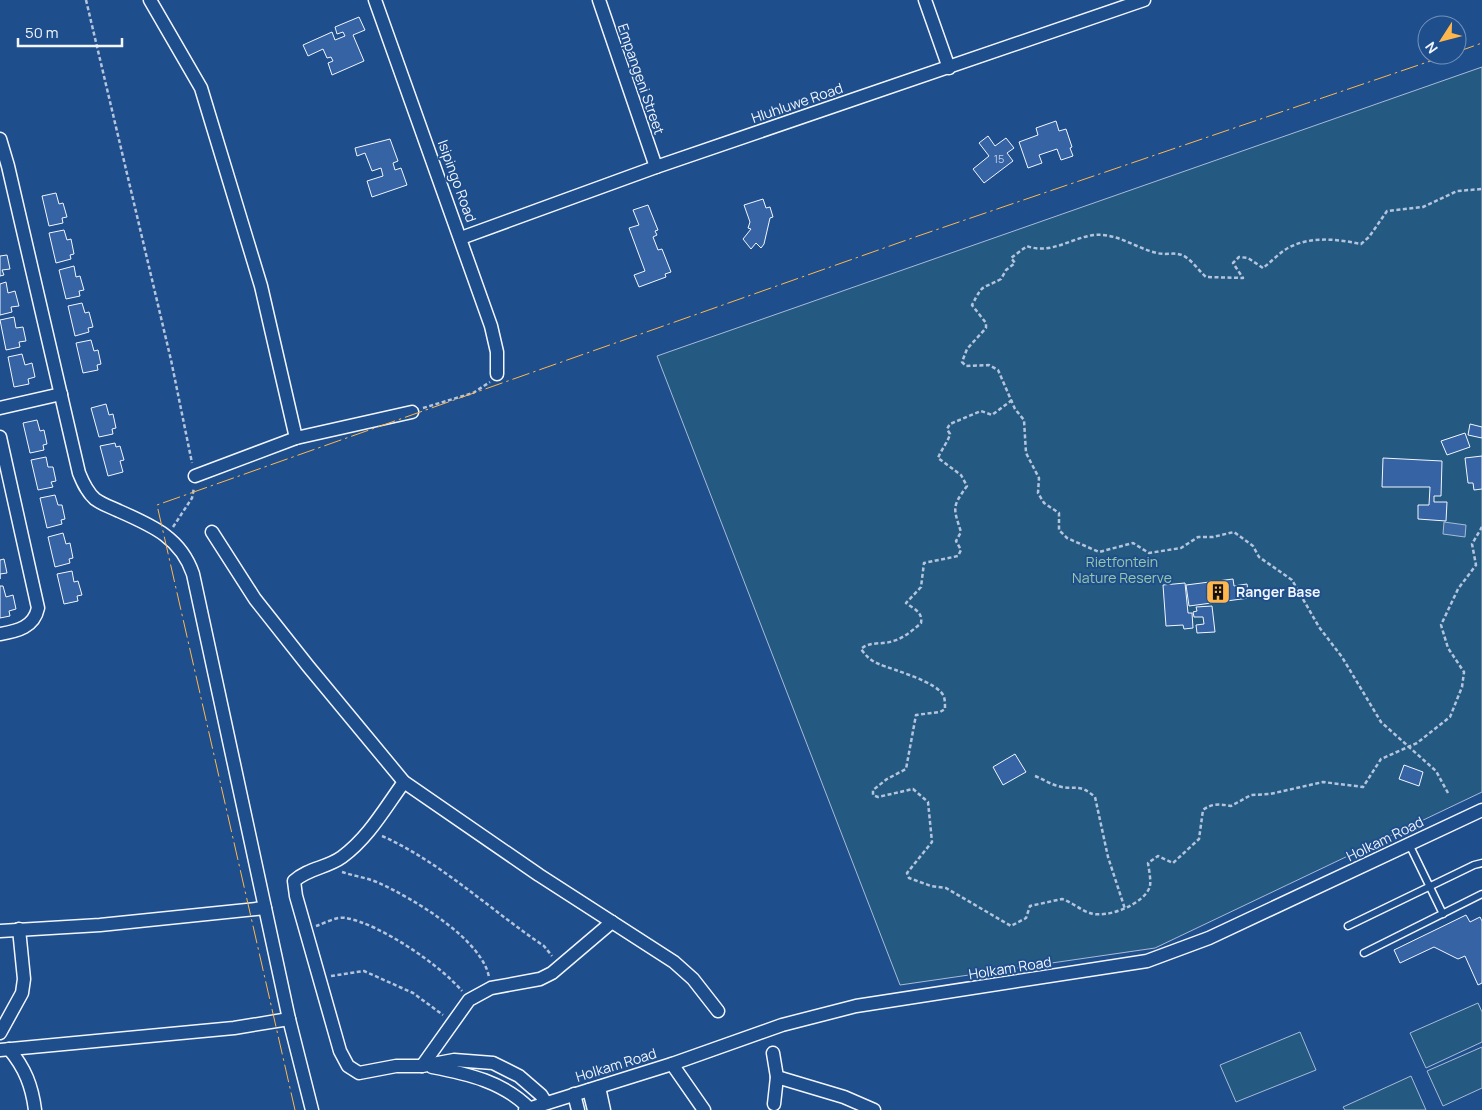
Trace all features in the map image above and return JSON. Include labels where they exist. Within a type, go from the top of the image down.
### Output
[{"type":"street","points":[[150,0],[201,88],[261,286],[296,438]]},
{"type":"street","name":"Isipingo Road","points":[[376,0],[491,326],[497,352],[497,374]]},
{"type":"street","name":"Empangeni Street","points":[[599,0],[656,167]]},
{"type":"street","points":[[925,0],[949,68]]},
{"type":"street","name":"Hluhluwe Road","points":[[461,238],[656,167],[1144,0]]},
{"type":"street","points":[[0,139],[8,166],[79,473],[86,489],[106,506],[147,524],[167,536],[185,553],[195,580],[289,1019],[312,1110]]},
{"type":"street","points":[[0,408],[61,394]]},
{"type":"street","points":[[195,476],[296,438],[412,412]]},
{"type":"street","points":[[0,437],[38,608],[36,618],[31,624],[22,629],[0,634]]},
{"type":"street","points":[[212,532],[261,606],[404,782],[674,962],[693,979],[718,1011]]},
{"type":"street","points":[[404,782],[370,831],[342,857],[326,867],[303,872],[294,881],[296,896],[340,1051],[353,1071],[370,1072],[396,1066],[422,1066],[454,1060],[492,1063],[519,1076],[546,1103]]},
{"type":"street","name":"Holkam Road","points":[[527,1109],[672,1064],[782,1025],[856,1006],[1147,961],[1209,938],[1408,843],[1482,810]]},
{"type":"street","points":[[0,931],[100,925],[265,908]]},
{"type":"street","points":[[422,1066],[469,1000],[491,988],[540,979],[559,968],[612,922]]},
{"type":"street","points":[[0,1032],[22,993],[24,979],[19,929]]},
{"type":"street","points":[[5,1050],[234,1028],[289,1019]]},
{"type":"street","points":[[5,1050],[24,1070],[30,1083],[35,1110]]},
{"type":"street","points":[[772,1053],[777,1077],[774,1104]]},
{"type":"street","points":[[672,1064],[704,1110]]},
{"type":"street","points":[[422,1066],[463,1074],[504,1088],[515,1094],[527,1109]]},
{"type":"street","points":[[777,1077],[844,1097],[874,1110]]},
{"type":"street","points":[[594,1088],[594,1110]]},
{"type":"street","points":[[594,1088],[604,1110]]},
{"type":"street","points":[[574,1094],[578,1110]]},
{"type":"lane","points":[[1408,843],[1443,914]]},
{"type":"lane","points":[[1348,926],[1429,886],[1482,863]]},
{"type":"lane","points":[[1364,953],[1482,894]]},
{"type":"path","points":[[86,0],[171,360],[195,476],[192,498],[167,536]]},
{"type":"path","points":[[1448,793],[1436,771],[1381,722],[1342,657],[1319,627],[1292,580],[1259,557],[1253,546],[1234,532],[1213,537],[1198,537],[1181,548],[1149,552],[1133,542],[1099,552],[1067,538],[1059,530],[1059,513],[1044,503],[1038,493],[1038,478],[1026,453],[1024,420],[1015,409],[998,370],[990,365],[966,366],[962,362],[967,349],[986,328],[986,323],[972,305],[980,290],[987,283],[1001,279],[1006,270],[1015,263],[1011,258],[1027,246],[1036,249],[1054,248],[1094,236],[1113,237],[1158,254],[1175,253],[1188,258],[1206,277],[1243,278],[1233,263],[1239,257],[1248,258],[1263,268],[1287,248],[1309,240],[1344,240],[1361,244],[1369,237],[1387,211],[1423,207],[1457,191],[1482,189]]},
{"type":"path","points":[[412,412],[473,393],[492,380],[497,374]]},
{"type":"path","points":[[1012,400],[992,415],[981,411],[950,424],[947,429],[950,434],[938,458],[961,475],[967,486],[954,504],[961,532],[956,541],[960,545],[961,550],[958,556],[946,560],[924,562],[921,586],[906,603],[919,613],[922,617],[921,623],[893,641],[865,645],[861,649],[868,658],[878,664],[923,681],[941,693],[944,698],[945,709],[940,712],[916,715],[906,769],[887,779],[873,790],[873,796],[913,790],[928,802],[932,842],[907,873],[909,878],[930,886],[946,888],[1011,926],[1026,918],[1030,906],[1062,899],[1091,913],[1114,914],[1125,909],[1147,892],[1149,887],[1148,863],[1158,856],[1174,863],[1199,839],[1203,810],[1208,806],[1219,803],[1231,806],[1251,795],[1270,794],[1323,782],[1363,787],[1381,759],[1426,738],[1450,717],[1462,687],[1464,672],[1448,648],[1441,626],[1458,589],[1476,565],[1472,544],[1482,527]]},
{"type":"path","points":[[1035,776],[1059,787],[1078,786],[1088,790],[1095,797],[1108,857],[1125,909]]},
{"type":"path","points":[[370,831],[407,847],[450,876],[544,946],[559,968]]},
{"type":"path","points":[[326,867],[378,883],[420,904],[469,943],[488,972],[491,988]]},
{"type":"path","points":[[306,930],[344,918],[368,925],[417,952],[457,986],[469,1000]]},
{"type":"path","points":[[319,978],[364,971],[413,993],[452,1022]]},
{"type":"green space","name":"Rietfontein Nature Reserve","points":[[1482,67],[1482,792],[1155,948],[900,985],[657,356]]},
{"type":"green space","points":[[1478,1003],[1482,1012],[1482,1042],[1426,1068],[1410,1033]]},
{"type":"green space","points":[[1300,1032],[1316,1070],[1236,1102],[1220,1065]]},
{"type":"green space","points":[[1482,1047],[1482,1088],[1443,1106],[1427,1071]]},
{"type":"green space","points":[[1411,1076],[1426,1110],[1345,1110],[1343,1107]]},
{"type":"shaded area","points":[[1444,522],[1466,525],[1465,537],[1443,534]]},
{"type":"building","points":[[359,17],[365,30],[353,35],[364,61],[332,75],[328,63],[333,61],[331,57],[327,58],[323,49],[308,56],[303,45],[332,32],[335,40],[345,36],[343,32],[337,34],[335,27]]},
{"type":"building","points":[[1056,121],[1059,131],[1066,129],[1073,156],[1061,160],[1057,149],[1039,155],[1042,163],[1028,168],[1019,142],[1038,135],[1036,128]]},
{"type":"building","points":[[988,136],[995,146],[1006,138],[1014,148],[1007,153],[1013,161],[984,183],[973,169],[989,156],[979,143]]},
{"type":"building","points":[[390,139],[398,161],[393,163],[395,170],[401,168],[407,185],[372,197],[367,181],[383,176],[381,168],[372,171],[365,153],[357,156],[355,148]]},
{"type":"building","points":[[56,193],[59,204],[63,203],[67,217],[62,218],[63,223],[49,226],[42,196]]},
{"type":"building","points":[[763,199],[766,208],[770,207],[773,217],[770,218],[764,244],[761,248],[756,243],[751,249],[743,239],[751,229],[748,228],[750,222],[744,205]]},
{"type":"building","points":[[648,205],[658,230],[655,231],[657,235],[653,237],[658,250],[662,249],[671,272],[665,274],[666,277],[639,287],[634,275],[645,271],[629,228],[639,225],[633,210]]},
{"type":"building","points":[[64,230],[67,240],[71,239],[74,254],[70,255],[71,259],[56,263],[49,233]]},
{"type":"building","points":[[7,255],[10,269],[2,270],[4,275],[0,276],[0,256]]},
{"type":"building","points":[[74,266],[76,277],[80,276],[84,290],[79,291],[80,296],[66,299],[59,270]]},
{"type":"building","points":[[6,282],[8,293],[15,291],[19,306],[11,307],[12,312],[0,315],[0,284]]},
{"type":"building","points":[[82,303],[85,313],[89,312],[93,327],[88,328],[89,332],[75,336],[68,306]]},
{"type":"building","points":[[14,317],[16,328],[23,327],[26,341],[19,342],[20,347],[6,350],[0,320]]},
{"type":"building","points":[[91,340],[94,351],[98,350],[101,364],[97,365],[98,370],[83,373],[76,343]]},
{"type":"building","points":[[22,354],[25,365],[32,363],[35,377],[28,379],[29,384],[14,387],[8,357]]},
{"type":"building","points":[[106,404],[109,415],[113,414],[116,428],[112,429],[113,434],[99,437],[91,408]]},
{"type":"building","points":[[37,420],[40,431],[44,430],[47,444],[43,445],[44,450],[30,453],[23,423]]},
{"type":"building","points":[[1470,424],[1482,427],[1482,438],[1468,435]]},
{"type":"building","points":[[1465,433],[1470,447],[1447,455],[1441,441]]},
{"type":"building","points":[[115,443],[116,447],[120,446],[124,460],[120,461],[123,472],[108,476],[100,446]]},
{"type":"building","points":[[1482,456],[1482,489],[1474,490],[1473,483],[1468,483],[1465,458]]},
{"type":"building","points":[[46,457],[48,467],[53,467],[56,481],[51,482],[53,487],[38,490],[31,460]]},
{"type":"building","points":[[1383,458],[1442,461],[1441,496],[1434,496],[1434,502],[1447,502],[1446,521],[1418,519],[1418,505],[1429,505],[1430,487],[1382,487]]},
{"type":"building","points":[[55,495],[58,505],[62,505],[65,519],[61,520],[62,524],[47,528],[40,498]]},
{"type":"building","points":[[63,533],[66,544],[70,543],[73,558],[69,559],[70,563],[55,567],[48,537]]},
{"type":"building","points":[[4,559],[7,573],[0,574],[0,560]]},
{"type":"building","points":[[72,571],[74,582],[78,581],[82,595],[77,596],[78,601],[64,604],[57,574]]},
{"type":"building","name":"Ranger Base","points":[[1233,579],[1234,586],[1247,584],[1249,598],[1189,606],[1186,585]]},
{"type":"building","points":[[1185,583],[1188,613],[1192,613],[1193,628],[1184,629],[1183,625],[1166,626],[1163,585]]},
{"type":"building","points":[[0,586],[3,586],[6,597],[13,595],[16,609],[9,611],[10,616],[0,618]]},
{"type":"building","points":[[1212,606],[1215,632],[1197,633],[1196,625],[1204,624],[1203,617],[1194,617],[1193,612],[1197,611],[1196,607]]},
{"type":"building","points":[[1015,754],[1026,772],[1003,785],[993,767]]},
{"type":"building","points":[[1404,765],[1423,772],[1419,786],[1399,779]]},
{"type":"building","points":[[1466,915],[1470,922],[1480,917],[1482,921],[1482,983],[1478,985],[1465,956],[1458,959],[1434,947],[1400,963],[1394,950]]},
{"type":"power","points":[[1467,48],[1482,43]]},
{"type":"power","points":[[295,1110],[157,505],[918,236],[1419,65]]},
{"type":"place","name":"Ranger Base","points":[[1218,592]]}]
